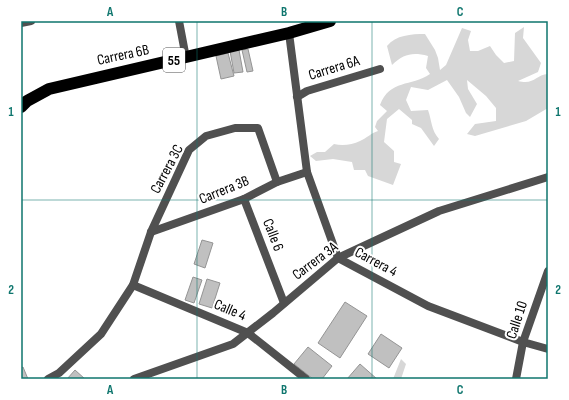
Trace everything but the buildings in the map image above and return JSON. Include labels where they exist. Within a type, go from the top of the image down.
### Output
[{"type":"highway","name":"Carrera 6B","points":[[21,107],[27,101],[49,89],[186,58],[289,33],[330,21]]},
{"type":"street","points":[[21,23],[31,21]]},
{"type":"street","points":[[179,21],[186,58]]},
{"type":"street","name":"Carrera 4","points":[[289,33],[307,172],[338,258],[428,306],[524,342],[548,349]]},
{"type":"street","name":"Carrera 6A","points":[[297,97],[307,91],[380,69]]},
{"type":"street","name":"Carrera 3C","points":[[151,232],[189,150],[206,136],[235,128],[258,128],[277,182]]},
{"type":"street","name":"Carrera 3B","points":[[151,232],[244,199],[277,182],[307,172]]},
{"type":"street","name":"Carrera 3A","points":[[134,379],[233,344],[338,258],[439,211],[548,177]]},
{"type":"street","name":"Calle 6","points":[[244,199],[284,303]]},
{"type":"street","points":[[48,379],[59,373],[101,334],[133,285],[151,232]]},
{"type":"street","name":"Calle 10","points":[[516,379],[524,342],[548,270]]},
{"type":"street","name":"Calle 4","points":[[133,285],[248,333],[306,379]]},
{"type":"shaded area","points":[[524,27],[523,38],[541,63],[538,72],[518,81],[528,82],[548,74],[548,108],[526,121],[475,136],[467,134],[475,124],[496,121],[496,108],[486,96],[467,80],[468,89],[477,104],[470,117],[466,113],[459,97],[447,80],[428,90],[411,87],[406,100],[411,111],[428,110],[433,129],[439,139],[434,146],[421,128],[412,124],[412,120],[399,109],[387,119],[384,142],[394,151],[394,162],[401,164],[393,185],[368,176],[365,170],[354,170],[352,162],[333,159],[316,161],[310,156],[317,152],[325,152],[334,144],[347,145],[357,142],[378,131],[375,127],[377,121],[387,111],[380,105],[389,91],[395,87],[416,81],[430,74],[426,68],[428,56],[413,54],[404,56],[392,65],[387,46],[395,39],[409,35],[425,34],[435,50],[440,70],[446,65],[462,28],[471,31],[468,40],[470,51],[478,51],[490,46],[504,63],[514,61],[515,33]]},
{"type":"shaded area","points":[[401,359],[406,364],[401,379],[393,379]]}]
